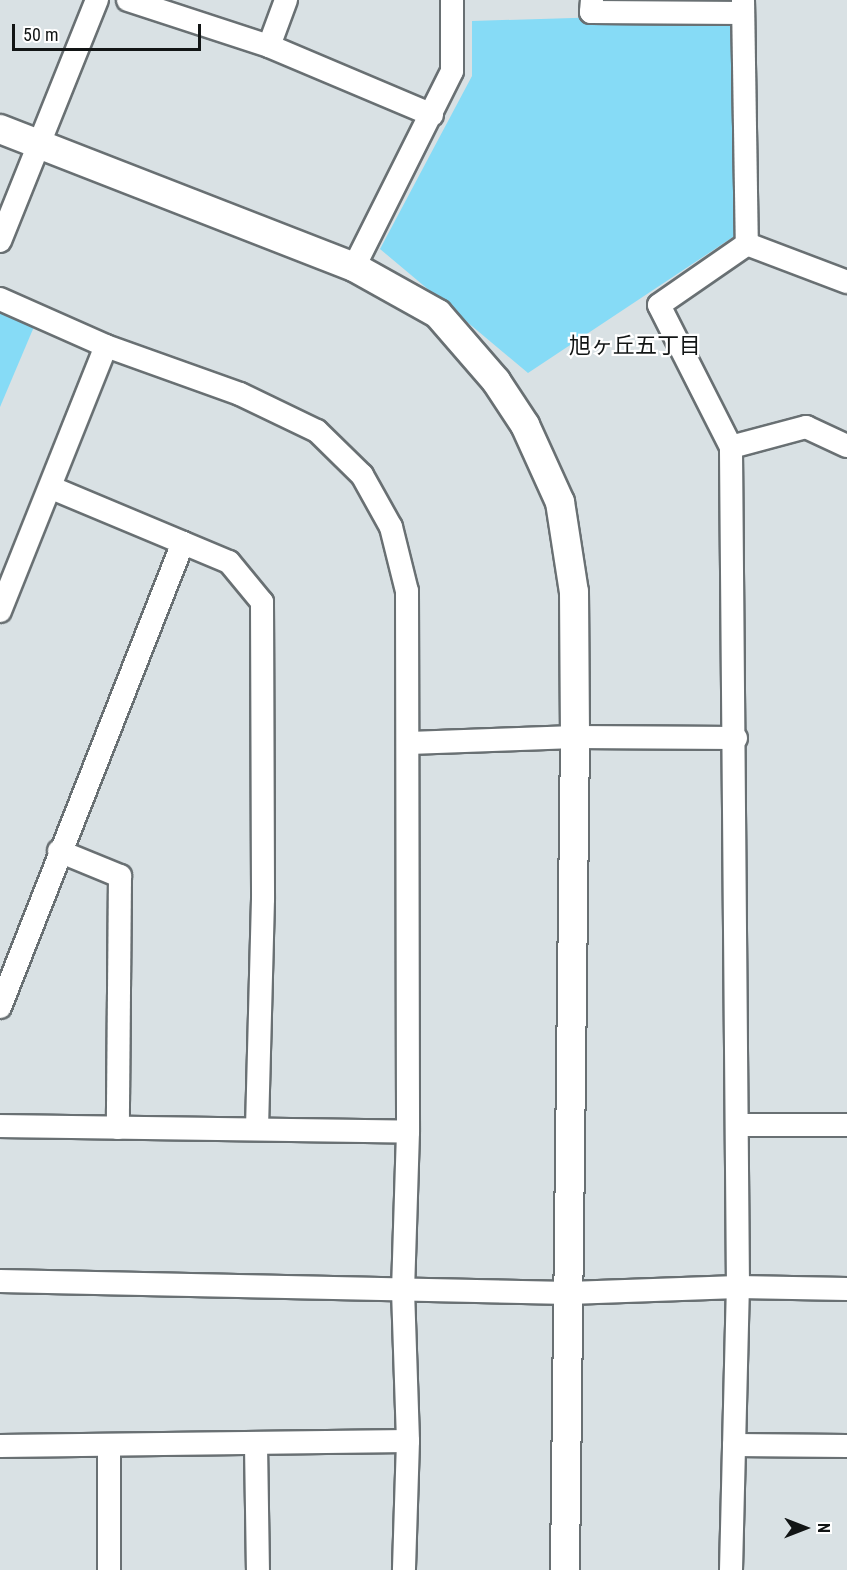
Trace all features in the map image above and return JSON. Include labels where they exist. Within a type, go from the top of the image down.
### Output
[{"type":"street","points":[[0,241],[97,0]]},
{"type":"street","points":[[128,0],[269,46],[432,115]]},
{"type":"street","points":[[269,46],[286,0]]},
{"type":"street","points":[[354,267],[452,71],[452,0]]},
{"type":"street","points":[[592,0],[591,12],[743,6],[747,244]]},
{"type":"street","points":[[0,129],[354,267],[438,314],[496,381],[525,425],[560,502],[574,592],[575,737],[565,1570]]},
{"type":"street","points":[[747,244],[847,282]]},
{"type":"street","points":[[731,1570],[738,1287],[736,738],[731,447],[659,305],[747,244]]},
{"type":"street","points":[[0,299],[106,345],[240,394],[317,431],[362,475],[391,527],[407,591],[408,1132],[403,1290],[408,1441],[404,1570]]},
{"type":"street","points":[[0,611],[52,488],[106,345]]},
{"type":"street","points":[[731,447],[806,427],[847,446]]},
{"type":"street","points":[[52,488],[229,562],[262,602],[263,899],[257,1129]]},
{"type":"street","points":[[0,1007],[59,851],[183,543]]},
{"type":"street","points":[[408,743],[575,737],[736,738]]},
{"type":"street","points":[[59,851],[120,876],[118,1128]]},
{"type":"street","points":[[737,1125],[847,1125]]},
{"type":"street","points":[[0,1126],[408,1132]]},
{"type":"street","points":[[0,1281],[568,1293],[738,1287],[847,1289]]},
{"type":"street","points":[[0,1446],[109,1448],[408,1441]]},
{"type":"street","points":[[256,1445],[258,1570]]},
{"type":"street","points":[[734,1445],[847,1446]]},
{"type":"street","points":[[109,1448],[109,1570]]},
{"type":"shaded area","points":[[736,13],[736,235],[528,373],[380,249],[472,76],[472,21]]},
{"type":"shaded area","points":[[0,309],[36,322],[0,407]]},
{"type":"district","name":"旭ヶ丘五丁目","points":[[635,346]]}]
